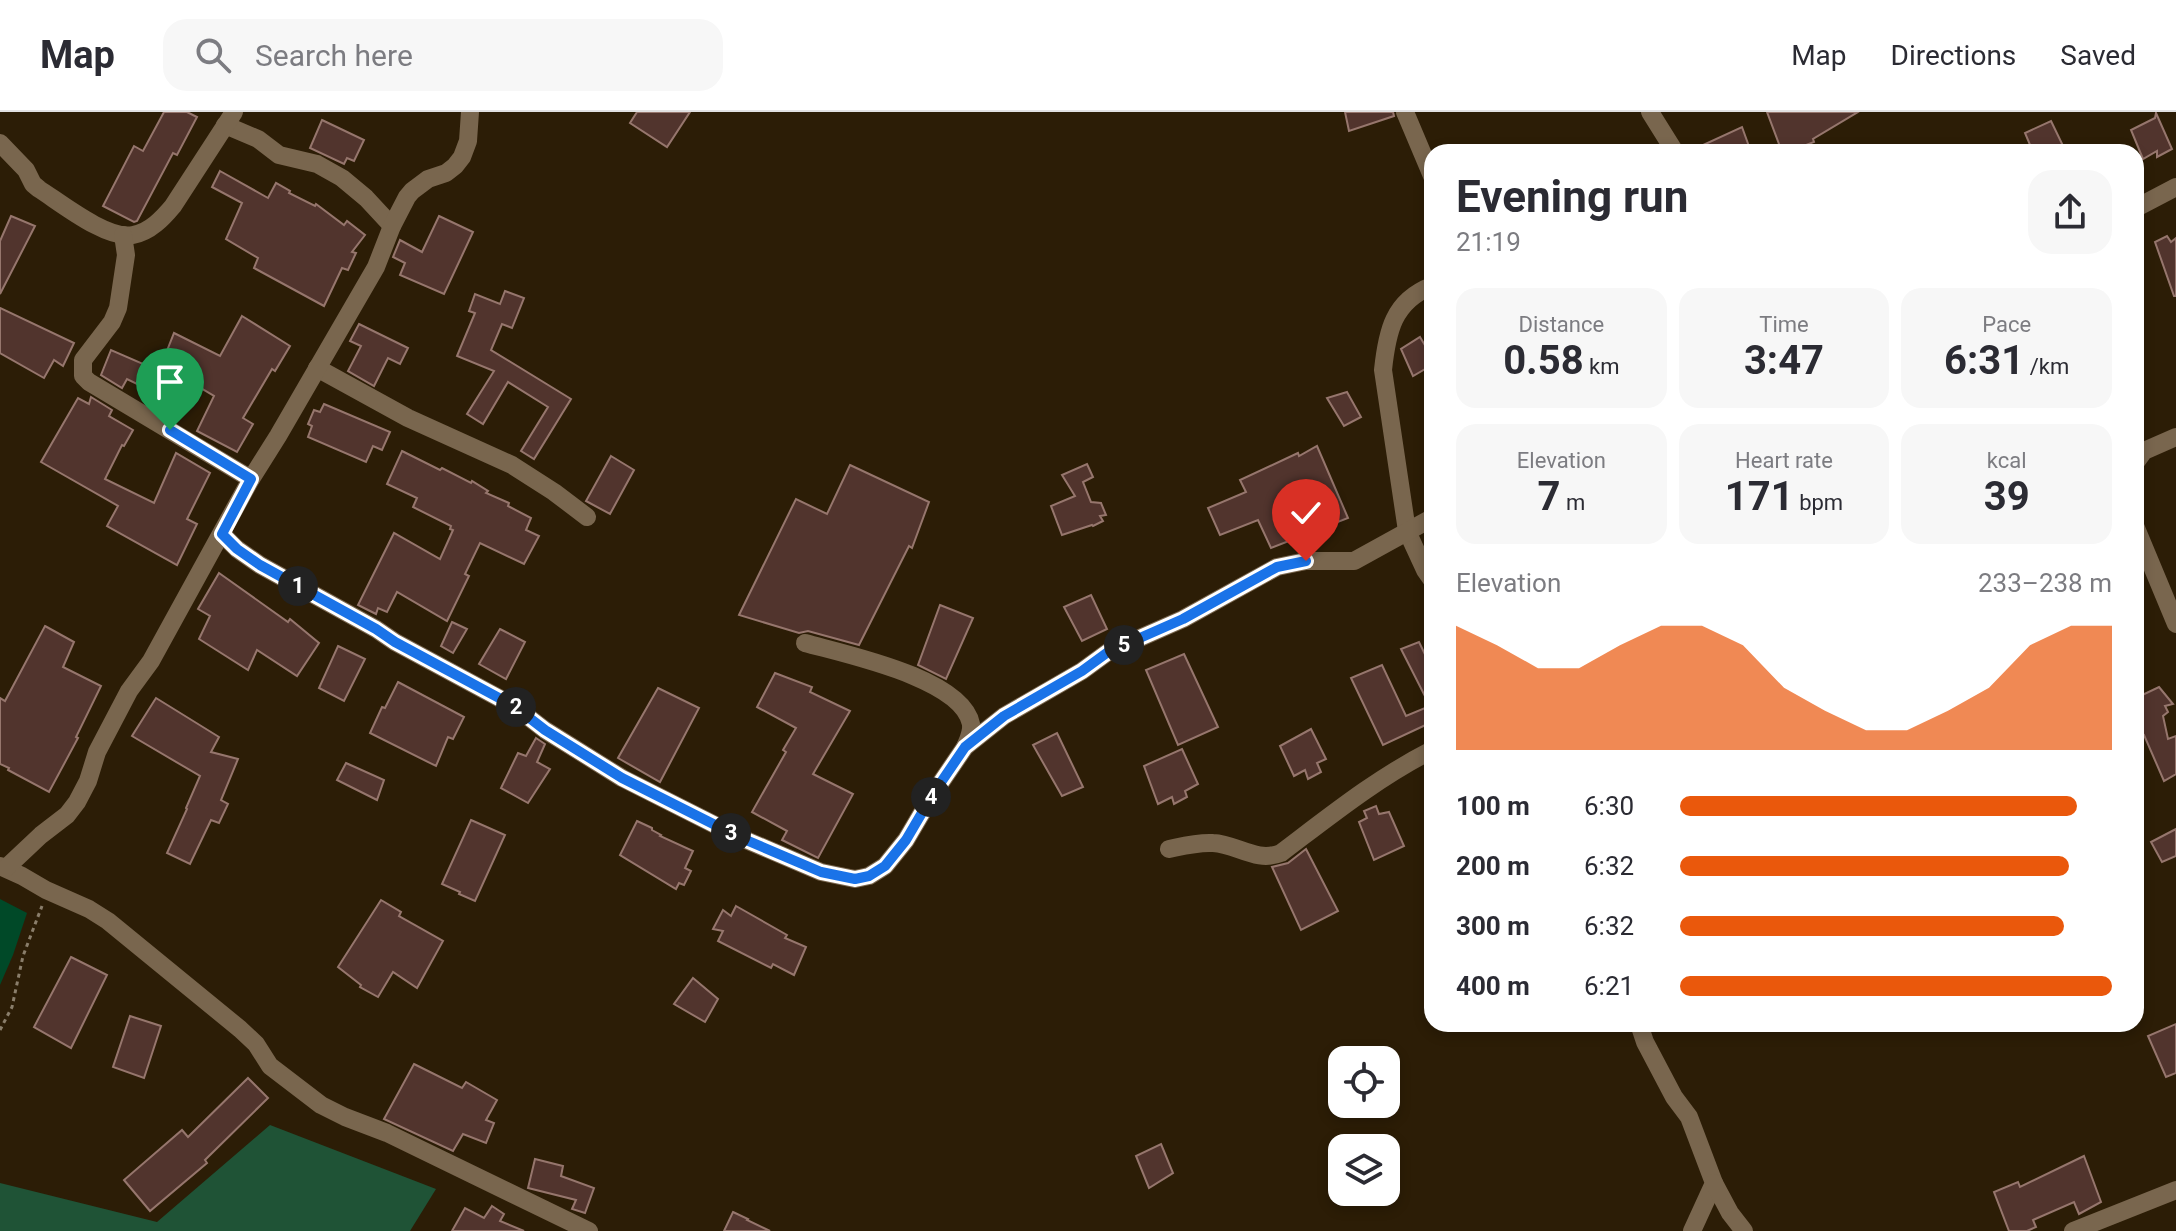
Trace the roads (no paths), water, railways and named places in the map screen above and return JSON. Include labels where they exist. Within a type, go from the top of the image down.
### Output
[{"type":"street","points":[[470,112],[468,141],[462,157],[446,173],[428,179],[412,191],[392,226],[376,267],[251,479],[151,661],[129,691],[97,752],[88,781],[77,802],[67,815],[3,867],[108,921],[240,1029],[256,1044],[270,1066],[321,1105],[387,1133],[589,1231]]},
{"type":"street","points":[[1405,112],[1424,157]]},
{"type":"street","points":[[1650,112],[1670,144]]},
{"type":"street","points":[[0,143],[39,189],[105,229],[123,235],[138,234],[162,218],[173,206],[229,118],[279,155],[317,164],[342,178],[392,226]]},
{"type":"street","points":[[2144,204],[2176,187]]},
{"type":"street","points":[[123,235],[126,255],[118,308],[112,322],[83,360],[83,376],[251,479]]},
{"type":"street","points":[[1424,291],[1407,301],[1396,314],[1386,343],[1383,370],[1407,531],[1424,568]]},
{"type":"street","points":[[317,368],[408,418],[512,465],[587,517]]},
{"type":"street","points":[[2144,451],[2176,437]]},
{"type":"street","points":[[965,747],[1004,716],[1082,671],[1108,652],[1183,619],[1277,567],[1306,561],[1354,561],[1424,522]]},
{"type":"street","points":[[222,534],[260,565],[514,706],[545,730],[622,778],[739,837],[821,872],[840,878],[869,876],[885,866],[906,840],[965,747],[971,733],[971,722],[962,705],[935,686],[879,663],[805,643]]},
{"type":"street","points":[[2144,547],[2176,624]]},
{"type":"street","points":[[1169,849],[1214,843],[1256,856],[1271,857],[1281,853],[1364,790],[1424,754]]},
{"type":"street","points":[[1642,1032],[1674,1097],[1689,1117],[1714,1183],[1744,1231]]},
{"type":"street","points":[[1692,1231],[1714,1183]]},
{"type":"street","points":[[2073,1231],[2176,1190]]}]
